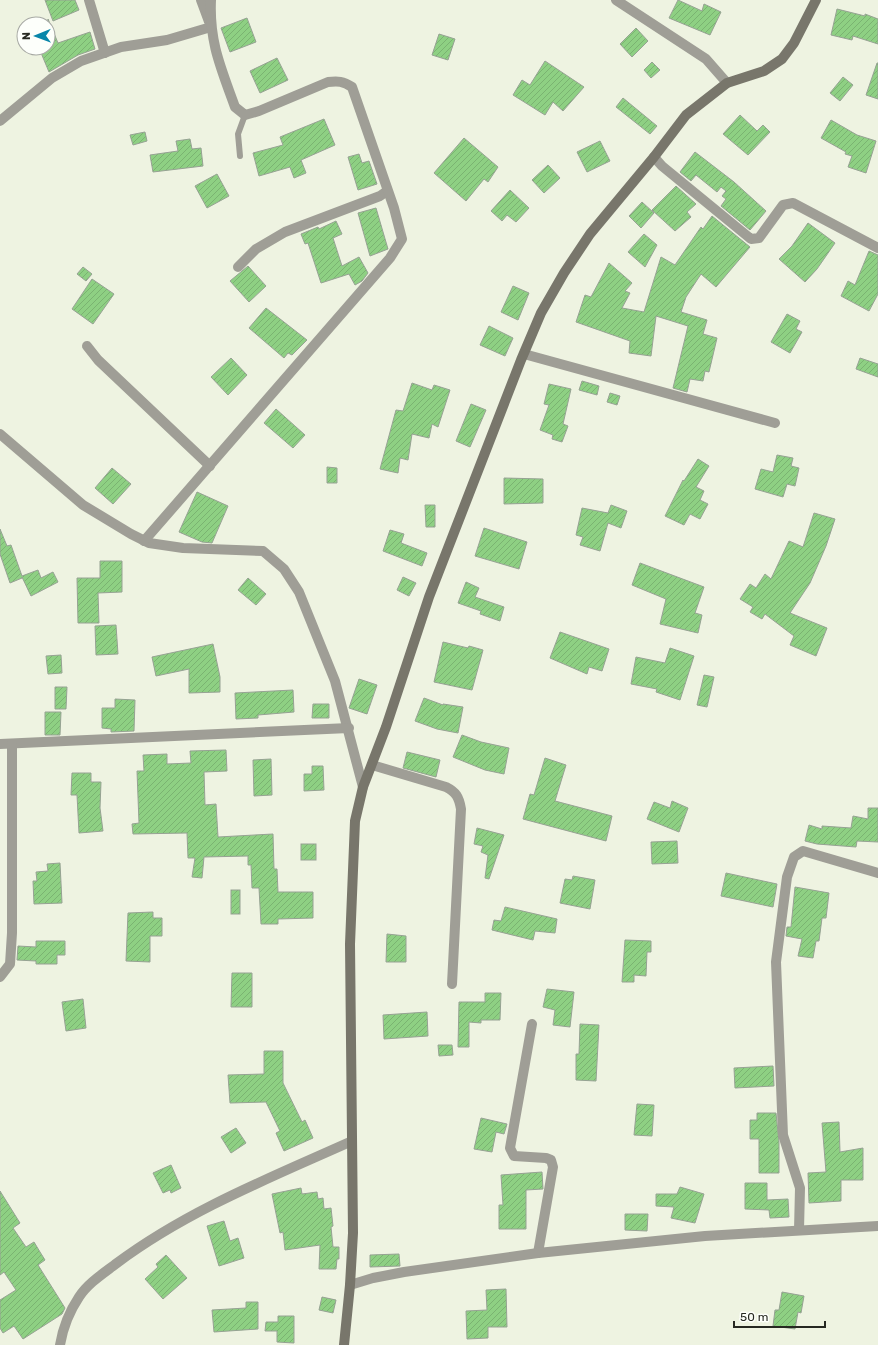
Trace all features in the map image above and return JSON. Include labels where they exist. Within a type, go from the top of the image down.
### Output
[{"type":"street","points":[[89,0],[105,53]]},
{"type":"street","points":[[201,0],[211,27]]},
{"type":"street","points":[[144,541],[390,258],[402,239],[394,208],[352,87],[346,83],[338,81],[328,82],[259,111],[245,115],[234,107],[214,46],[211,27],[211,0]]},
{"type":"street","points":[[616,0],[706,59],[727,83]]},
{"type":"street","points":[[344,1345],[353,1233],[350,944],[354,822],[363,787],[372,765],[429,597],[541,313],[577,253],[590,234],[654,157],[686,114],[727,83],[764,71],[782,59],[794,44],[816,0]]},
{"type":"street","points":[[0,121],[52,78],[81,61],[122,47],[167,40],[211,27]]},
{"type":"street","points":[[654,157],[662,166],[751,238],[759,238],[783,205],[793,203],[878,248]]},
{"type":"street","points":[[238,267],[256,249],[285,232],[380,196],[387,191]]},
{"type":"street","points":[[87,346],[98,360],[210,466]]},
{"type":"street","points":[[524,354],[775,423]]},
{"type":"street","points":[[0,434],[83,504],[144,541],[183,548],[263,551],[273,558],[284,569],[299,592],[335,681],[349,728],[363,787]]},
{"type":"street","points":[[0,744],[349,728]]},
{"type":"street","points":[[0,977],[10,964],[12,744]]},
{"type":"street","points":[[372,765],[446,787],[453,791],[459,798],[461,809],[452,984]]},
{"type":"street","points":[[799,1230],[800,1188],[783,1135],[776,962],[787,877],[794,857],[803,851],[878,873]]},
{"type":"street","points":[[532,1024],[510,1148],[514,1156],[546,1158],[551,1160],[553,1167],[538,1253]]},
{"type":"street","points":[[60,1345],[65,1323],[79,1296],[94,1281],[144,1243],[264,1180],[352,1141]]},
{"type":"street","points":[[350,1285],[373,1278],[404,1272],[538,1253],[705,1236],[770,1234],[799,1230],[878,1226]]},
{"type":"lane","points":[[240,156],[238,134],[245,115]]},
{"type":"building","points":[[45,0],[75,0],[79,10],[56,20],[56,16],[51,16]]},
{"type":"building","points":[[678,0],[702,11],[704,4],[721,12],[710,35],[669,18]]},
{"type":"building","points":[[837,9],[865,16],[865,14],[878,19],[878,44],[853,36],[852,40],[831,35]]},
{"type":"building","points":[[247,18],[256,42],[230,52],[221,28]]},
{"type":"building","points":[[636,28],[648,41],[632,57],[620,44]]},
{"type":"building","points":[[90,32],[95,49],[78,55],[49,72],[42,56],[56,56],[56,38],[58,43]]},
{"type":"building","points":[[439,34],[455,39],[448,60],[432,55]]},
{"type":"building","points":[[277,58],[288,80],[260,93],[250,71]]},
{"type":"building","points":[[545,61],[584,87],[563,111],[553,102],[545,115],[513,95],[522,80],[530,85]]},
{"type":"building","points":[[652,62],[660,70],[651,78],[644,70]]},
{"type":"building","points":[[878,63],[878,99],[866,95]]},
{"type":"building","points":[[843,77],[853,85],[840,101],[830,93]]},
{"type":"building","points":[[623,98],[657,126],[650,134],[616,107]]},
{"type":"building","points":[[740,115],[757,131],[763,125],[770,132],[748,155],[723,134]]},
{"type":"building","points":[[324,119],[335,145],[301,160],[306,173],[294,178],[290,167],[259,176],[253,153],[283,145],[280,137]]},
{"type":"building","points":[[831,120],[857,135],[876,141],[866,173],[848,167],[852,156],[845,154],[846,152],[821,138]]},
{"type":"building","points":[[145,132],[147,141],[133,145],[130,135]]},
{"type":"building","points":[[464,138],[498,167],[488,182],[484,179],[466,201],[434,173]]},
{"type":"building","points":[[190,139],[192,149],[201,148],[203,166],[153,172],[150,155],[178,151],[176,141]]},
{"type":"building","points":[[600,141],[610,161],[587,172],[577,152]]},
{"type":"building","points":[[695,152],[734,182],[766,211],[750,230],[721,206],[726,199],[722,196],[726,191],[721,187],[717,192],[696,175],[691,181],[680,172]]},
{"type":"building","points":[[359,154],[362,163],[369,161],[377,184],[358,190],[348,157]]},
{"type":"building","points":[[548,165],[560,178],[544,193],[532,180]]},
{"type":"building","points":[[217,174],[229,196],[207,208],[195,186]]},
{"type":"building","points":[[676,186],[696,204],[687,212],[691,217],[675,231],[652,210]]},
{"type":"building","points":[[510,190],[529,208],[516,222],[507,215],[502,221],[491,211]]},
{"type":"building","points":[[642,202],[654,213],[641,228],[629,216]]},
{"type":"building","points":[[376,208],[388,249],[370,256],[358,213]]},
{"type":"building","points":[[712,216],[750,247],[716,287],[701,274],[686,297],[681,312],[707,320],[703,334],[717,338],[709,372],[705,371],[703,381],[690,379],[687,392],[673,388],[688,326],[656,316],[651,356],[629,353],[630,341],[576,322],[585,295],[591,297],[609,263],[632,283],[625,291],[630,293],[622,308],[644,312],[661,257],[675,265],[701,227],[703,229]]},
{"type":"building","points":[[336,221],[342,234],[333,238],[342,266],[359,257],[368,273],[362,281],[355,285],[349,274],[321,283],[308,243],[305,244],[301,234],[318,227],[319,229]]},
{"type":"building","points":[[808,223],[835,243],[817,269],[805,282],[779,259],[792,246]]},
{"type":"building","points":[[644,234],[657,245],[645,267],[628,252]]},
{"type":"building","points":[[869,251],[878,255],[878,294],[869,311],[841,296],[848,281],[855,285]]},
{"type":"building","points":[[248,266],[266,286],[249,302],[230,281]]},
{"type":"building","points":[[83,267],[92,274],[86,281],[77,274]]},
{"type":"building","points":[[92,279],[114,294],[93,324],[72,309]]},
{"type":"building","points":[[513,286],[529,293],[518,320],[501,312]]},
{"type":"building","points":[[266,308],[307,340],[292,355],[288,353],[284,358],[249,328]]},
{"type":"building","points":[[787,314],[800,321],[796,329],[802,332],[790,353],[771,342]]},
{"type":"building","points":[[489,326],[513,338],[505,356],[480,345]]},
{"type":"building","points":[[231,358],[247,375],[228,395],[211,377]]},
{"type":"building","points":[[860,358],[878,364],[878,377],[856,369]]},
{"type":"building","points":[[582,381],[599,386],[597,395],[579,390]]},
{"type":"building","points":[[412,383],[432,390],[434,385],[450,390],[438,427],[432,424],[429,438],[412,434],[408,460],[400,458],[398,473],[380,469],[396,410],[403,411]]},
{"type":"building","points":[[549,384],[571,389],[563,424],[568,426],[562,442],[552,439],[553,435],[540,430],[549,405],[544,404]]},
{"type":"building","points":[[610,393],[620,396],[617,405],[607,402]]},
{"type":"building","points":[[471,404],[486,410],[470,447],[456,441]]},
{"type":"building","points":[[276,409],[305,435],[293,448],[264,423]]},
{"type":"building","points":[[777,455],[793,458],[791,466],[799,468],[795,486],[787,484],[783,497],[755,489],[761,469],[773,472]]},
{"type":"building","points":[[698,459],[709,466],[696,487],[704,491],[700,500],[708,504],[700,519],[690,514],[684,525],[665,516],[683,480],[684,481]]},
{"type":"building","points":[[327,467],[337,468],[337,483],[327,483]]},
{"type":"building","points":[[112,468],[131,484],[113,504],[95,488]]},
{"type":"building","points":[[504,478],[543,479],[543,503],[504,504]]},
{"type":"building","points":[[197,492],[228,506],[212,543],[202,542],[179,532]]},
{"type":"building","points":[[425,505],[435,505],[435,527],[426,527]]},
{"type":"building","points":[[611,505],[627,511],[621,528],[608,523],[600,551],[580,545],[583,537],[576,535],[582,508],[608,513]]},
{"type":"building","points":[[814,513],[835,519],[826,546],[810,583],[790,613],[827,628],[816,656],[790,645],[794,636],[765,614],[762,619],[750,612],[753,607],[740,599],[750,584],[756,588],[765,574],[771,579],[789,541],[803,547]]},
{"type":"building","points":[[484,528],[527,542],[519,569],[475,556]]},
{"type":"building","points":[[0,529],[7,546],[11,545],[22,576],[38,570],[41,578],[53,572],[58,582],[31,596],[22,577],[10,583],[0,554]]},
{"type":"building","points":[[390,530],[404,534],[401,543],[427,553],[422,566],[383,551]]},
{"type":"building","points":[[100,561],[122,561],[122,592],[98,593],[99,623],[78,623],[77,578],[100,578]]},
{"type":"building","points":[[640,563],[704,587],[695,613],[702,615],[698,633],[660,624],[666,599],[632,585]]},
{"type":"building","points":[[403,577],[416,583],[409,596],[397,590]]},
{"type":"building","points":[[248,578],[266,594],[256,605],[238,590]]},
{"type":"building","points":[[466,582],[479,588],[475,597],[504,607],[500,621],[480,614],[481,611],[458,603]]},
{"type":"building","points":[[116,625],[118,654],[96,655],[95,626]]},
{"type":"building","points":[[560,632],[609,649],[602,671],[589,667],[587,674],[550,658]]},
{"type":"building","points":[[443,642],[483,650],[472,690],[434,682]]},
{"type":"building","points":[[213,644],[220,677],[220,692],[189,693],[189,669],[156,676],[152,657]]},
{"type":"building","points":[[670,648],[694,656],[680,700],[656,692],[657,689],[631,684],[636,657],[665,663]]},
{"type":"building","points":[[61,655],[62,673],[48,674],[46,656]]},
{"type":"building","points":[[704,675],[714,677],[707,707],[697,705]]},
{"type":"building","points":[[359,679],[377,685],[367,714],[349,708]]},
{"type":"building","points":[[55,687],[67,687],[66,709],[55,709]]},
{"type":"building","points":[[293,690],[294,712],[258,715],[258,718],[236,719],[235,693]]},
{"type":"building","points":[[424,698],[443,705],[463,707],[458,733],[437,729],[415,721]]},
{"type":"building","points":[[115,699],[135,700],[134,731],[111,732],[111,729],[102,728],[102,708],[115,708]]},
{"type":"building","points":[[313,704],[329,704],[329,718],[312,718]]},
{"type":"building","points":[[45,712],[61,712],[60,735],[45,735]]},
{"type":"building","points":[[462,735],[481,742],[509,748],[504,774],[485,770],[453,757]]},
{"type":"building","points":[[226,750],[227,771],[204,772],[205,805],[216,804],[218,837],[273,834],[274,869],[277,869],[278,892],[313,892],[313,918],[278,919],[278,924],[261,924],[259,888],[252,888],[251,865],[248,865],[248,856],[204,857],[202,878],[192,877],[195,858],[188,858],[187,833],[133,834],[132,824],[139,823],[137,771],[144,771],[143,755],[167,754],[167,764],[191,763],[190,751]]},
{"type":"building","points":[[407,752],[440,760],[436,777],[403,768]]},
{"type":"building","points":[[545,758],[566,765],[555,801],[612,816],[606,841],[523,819],[530,794],[534,795]]},
{"type":"building","points":[[271,759],[272,795],[254,796],[253,760]]},
{"type":"building","points":[[312,766],[323,766],[324,790],[304,791],[304,774],[312,774]]},
{"type":"building","points":[[72,773],[91,773],[91,782],[101,782],[100,808],[103,831],[79,833],[77,795],[71,795]]},
{"type":"building","points":[[672,801],[688,808],[679,832],[647,819],[654,802],[670,808]]},
{"type":"building","points":[[868,808],[878,808],[878,842],[857,841],[856,847],[817,844],[805,841],[809,825],[822,829],[822,826],[851,828],[853,816],[868,819]]},
{"type":"building","points":[[477,828],[504,835],[489,879],[485,878],[488,855],[481,852],[483,846],[474,844]]},
{"type":"building","points":[[677,841],[678,863],[652,864],[651,842]]},
{"type":"building","points":[[301,844],[316,844],[316,860],[301,860]]},
{"type":"building","points":[[60,863],[62,903],[34,904],[33,881],[37,881],[36,872],[48,871],[47,864]]},
{"type":"building","points":[[726,873],[777,884],[773,907],[721,896]]},
{"type":"building","points":[[573,876],[595,880],[590,909],[560,903],[565,879],[572,880]]},
{"type":"building","points":[[795,887],[829,893],[826,918],[822,918],[819,941],[816,941],[813,958],[798,956],[802,939],[786,936],[787,927],[791,927]]},
{"type":"building","points":[[231,890],[240,890],[240,914],[231,914]]},
{"type":"building","points":[[505,907],[557,919],[555,933],[535,931],[533,940],[492,930],[494,920],[501,921]]},
{"type":"building","points":[[153,912],[153,918],[162,918],[162,936],[150,936],[150,962],[126,961],[128,913]]},
{"type":"building","points":[[387,934],[406,936],[406,962],[386,962]]},
{"type":"building","points":[[625,940],[651,941],[651,952],[647,952],[646,976],[634,975],[634,982],[622,982]]},
{"type":"building","points":[[36,941],[65,941],[65,955],[57,955],[57,964],[36,964],[36,961],[17,960],[18,946],[36,947]]},
{"type":"building","points":[[232,973],[252,973],[252,1007],[231,1007]]},
{"type":"building","points":[[547,989],[574,992],[570,1027],[553,1025],[555,1010],[543,1007]]},
{"type":"building","points":[[485,993],[501,993],[500,1020],[481,1020],[481,1023],[469,1022],[469,1047],[458,1047],[459,1002],[485,1002]]},
{"type":"building","points":[[83,999],[86,1028],[66,1031],[62,1002]]},
{"type":"building","points":[[427,1012],[428,1036],[384,1039],[383,1015]]},
{"type":"building","points":[[580,1024],[599,1025],[596,1081],[576,1080],[576,1054],[579,1054]]},
{"type":"building","points":[[438,1045],[452,1045],[453,1055],[439,1056]]},
{"type":"building","points":[[264,1051],[283,1051],[283,1083],[302,1122],[305,1120],[313,1138],[284,1151],[276,1133],[280,1131],[266,1102],[230,1103],[228,1075],[264,1074]]},
{"type":"building","points":[[773,1066],[774,1086],[735,1088],[734,1068]]},
{"type":"building","points":[[637,1104],[654,1105],[652,1136],[634,1135]]},
{"type":"building","points":[[757,1113],[776,1113],[779,1142],[779,1173],[759,1173],[759,1139],[750,1139],[750,1120],[757,1120]]},
{"type":"building","points":[[481,1118],[507,1124],[504,1134],[496,1132],[492,1152],[474,1149]]},
{"type":"building","points":[[839,1122],[840,1152],[863,1148],[863,1180],[841,1180],[841,1201],[809,1203],[808,1173],[826,1172],[822,1123]]},
{"type":"building","points":[[236,1128],[246,1143],[231,1153],[221,1137]]},
{"type":"building","points":[[171,1165],[181,1188],[171,1193],[170,1190],[163,1193],[153,1173]]},
{"type":"building","points":[[542,1172],[543,1189],[526,1190],[526,1229],[499,1229],[499,1205],[503,1205],[501,1175]]},
{"type":"building","points":[[745,1183],[767,1183],[767,1200],[788,1199],[789,1217],[770,1218],[769,1210],[745,1209]]},
{"type":"building","points":[[680,1187],[704,1194],[695,1223],[671,1218],[674,1207],[656,1206],[656,1194],[677,1194]]},
{"type":"building","points":[[301,1188],[302,1194],[317,1192],[318,1199],[323,1198],[324,1209],[331,1208],[333,1247],[339,1247],[339,1259],[337,1259],[336,1269],[319,1269],[320,1245],[285,1250],[283,1232],[280,1233],[272,1194]]},
{"type":"building","points":[[0,1191],[20,1223],[13,1228],[26,1247],[34,1242],[45,1260],[38,1265],[65,1308],[62,1314],[23,1339],[14,1326],[3,1333],[0,1328],[0,1300],[16,1290],[4,1272],[0,1275]]},
{"type":"building","points":[[625,1214],[648,1214],[647,1231],[625,1230]]},
{"type":"building","points":[[224,1221],[230,1241],[238,1238],[244,1258],[219,1266],[207,1226]]},
{"type":"building","points":[[399,1254],[400,1266],[370,1267],[370,1255]]},
{"type":"building","points":[[166,1255],[187,1278],[163,1299],[145,1279],[158,1267],[156,1264]]},
{"type":"building","points":[[506,1289],[507,1327],[488,1327],[488,1338],[467,1339],[466,1311],[487,1310],[486,1290]]},
{"type":"building","points":[[782,1292],[804,1296],[801,1313],[798,1312],[795,1329],[773,1326],[775,1310],[779,1310]]},
{"type":"building","points":[[322,1297],[336,1300],[333,1313],[319,1310]]},
{"type":"building","points":[[246,1302],[258,1302],[258,1329],[214,1332],[212,1310],[246,1308]]},
{"type":"building","points":[[278,1316],[294,1316],[294,1343],[277,1342],[277,1331],[265,1331],[266,1322],[278,1322]]}]
